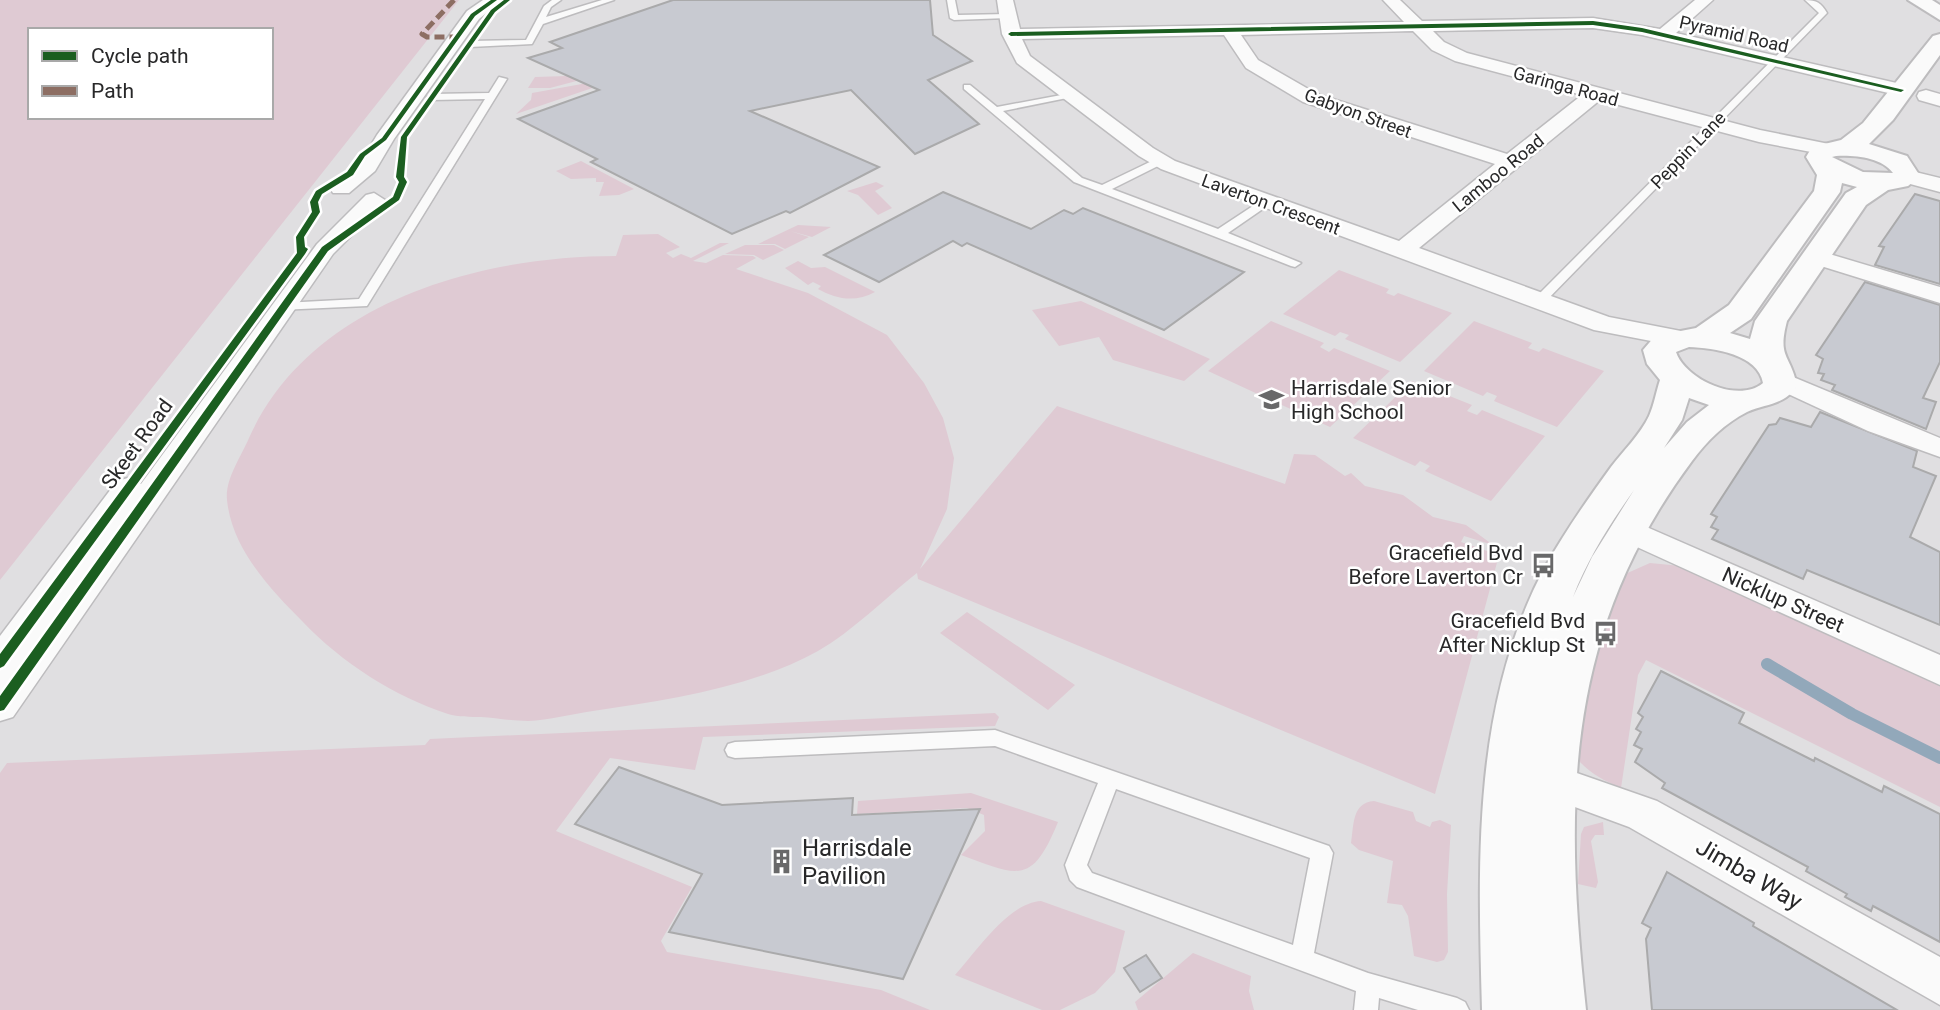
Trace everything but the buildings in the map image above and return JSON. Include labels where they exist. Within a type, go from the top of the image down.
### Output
[{"type":"street","name":"Skeet Road","points":[[0,663],[304,249],[327,225],[332,217],[336,195],[368,167],[384,139],[473,15],[494,0]]},
{"type":"street","name":"Skeet Road","points":[[0,706],[325,249],[378,193],[386,169],[404,137],[493,10],[507,0]]},
{"type":"street","name":"Garinga Road","points":[[1391,0],[1438,46],[1461,57],[1830,156]]},
{"type":"street","points":[[1663,35],[1705,0]]},
{"type":"street","points":[[1918,0],[1940,14]]},
{"type":"street","points":[[1934,0],[1940,3]]},
{"type":"street","name":"Pyramid Road","points":[[1008,17],[1228,29],[1593,23],[1663,35],[1901,90]]},
{"type":"street","name":"Laverton Crescent","points":[[1008,17],[1023,59],[1160,161],[1679,353]]},
{"type":"street","name":"Gabyon Street","points":[[1228,29],[1252,64],[1310,98],[1510,162]]},
{"type":"street","points":[[1895,152],[1901,90],[1940,40]]},
{"type":"street","points":[[1765,385],[1766,331],[1856,199],[1895,152],[1933,98],[1940,74]]},
{"type":"street","name":"Lamboo Road","points":[[1401,251],[1595,94]]},
{"type":"street","points":[[1830,156],[1862,140],[1895,152],[1940,185]]},
{"type":"street","points":[[1830,156],[1895,152]]},
{"type":"street","points":[[1511,1010],[1506,828],[1515,741],[1526,675],[1543,620],[1567,565],[1593,519],[1664,420],[1679,353],[1740,312],[1819,203],[1830,181],[1830,156]]},
{"type":"street","points":[[336,195],[349,206],[378,193]]},
{"type":"street","points":[[1816,257],[1940,295]]},
{"type":"street","points":[[1679,353],[1747,349],[1765,385]]},
{"type":"street","points":[[1679,353],[1705,393],[1765,385],[1940,448]]},
{"type":"street","points":[[1557,1010],[1548,883],[1551,781],[1556,723],[1574,641],[1600,576],[1626,529],[1692,434],[1722,410],[1765,385]]},
{"type":"street","name":"Nicklup Street","points":[[1626,529],[1940,671]]},
{"type":"street","name":"Jimba Way","points":[[1551,781],[1643,814],[1940,982]]},
{"type":"lane","points":[[470,44],[529,42],[548,6],[557,0]]},
{"type":"lane","points":[[540,22],[610,0]]},
{"type":"lane","points":[[951,0],[954,18],[1008,17]]},
{"type":"lane","name":"Peppin Lane","points":[[1539,301],[1823,13],[1819,6],[1809,0]]},
{"type":"lane","points":[[283,307],[363,303],[502,79]]},
{"type":"lane","points":[[967,87],[1078,180],[1294,262]]},
{"type":"lane","points":[[995,110],[1069,95]]},
{"type":"lane","points":[[432,97],[492,96]]},
{"type":"lane","points":[[1103,189],[1160,161]]},
{"type":"lane","points":[[1219,234],[1266,202]]},
{"type":"lane","points":[[735,750],[995,738],[1322,852],[1301,960]]},
{"type":"lane","points":[[1110,778],[1076,865],[1078,873],[1085,880],[1368,984],[1457,1010]]},
{"type":"lane","points":[[1366,1010],[1368,984]]},
{"type":"shaded area","points":[[0,0],[459,0],[0,580]]},
{"type":"shaded area","points":[[599,75],[550,88],[528,88],[535,77]]},
{"type":"shaded area","points":[[604,80],[610,82],[516,114],[531,100],[532,93]]},
{"type":"shaded area","points":[[581,161],[634,189],[619,195],[599,196],[604,182],[596,182],[596,178],[571,179],[556,171]]},
{"type":"shaded area","points":[[876,182],[884,186],[875,191],[892,208],[878,215],[858,195],[847,191]]},
{"type":"shaded area","points":[[798,225],[831,227],[812,237],[790,231],[809,237],[785,249],[775,244],[758,244]]},
{"type":"shaded area","points":[[658,234],[680,247],[666,253],[673,258],[681,254],[691,258],[720,243],[729,243],[693,261],[706,263],[723,255],[753,256],[756,258],[736,269],[808,293],[887,335],[924,383],[943,418],[954,458],[947,509],[920,569],[1057,406],[1285,484],[1294,454],[1315,455],[1345,476],[1351,473],[1365,486],[1403,495],[1433,517],[1466,525],[1493,545],[1464,536],[1461,542],[1499,555],[1435,794],[918,579],[917,573],[844,634],[792,664],[708,691],[552,718],[522,721],[448,714],[389,688],[334,651],[266,582],[236,535],[230,518],[227,492],[231,476],[249,438],[277,391],[313,352],[356,321],[404,296],[456,278],[509,265],[563,258],[616,256],[623,235]]},
{"type":"shaded area","points":[[745,245],[774,245],[784,250],[763,260],[754,255],[725,254]]},
{"type":"shaded area","points":[[798,261],[811,268],[825,267],[875,292],[853,299],[832,295],[818,289],[821,286],[813,282],[808,285],[785,268]]},
{"type":"shaded area","points":[[1339,270],[1389,289],[1386,293],[1394,296],[1398,293],[1452,313],[1400,362],[1345,339],[1349,335],[1340,332],[1335,336],[1283,314]]},
{"type":"shaded area","points":[[1081,301],[1210,359],[1184,381],[1113,360],[1099,337],[1059,346],[1032,310]]},
{"type":"shaded area","points":[[1271,321],[1324,343],[1320,347],[1329,352],[1334,348],[1390,371],[1330,427],[1273,401],[1278,396],[1267,391],[1262,396],[1208,371]]},
{"type":"shaded area","points":[[1474,321],[1532,343],[1528,348],[1539,352],[1543,348],[1604,371],[1557,427],[1494,401],[1497,396],[1487,392],[1483,396],[1424,371]]},
{"type":"shaded area","points":[[1412,381],[1472,405],[1467,411],[1477,415],[1482,410],[1545,436],[1491,501],[1425,471],[1430,466],[1420,461],[1415,466],[1353,438]]},
{"type":"shaded area","points":[[1650,563],[1681,566],[1940,681],[1940,807],[1646,660],[1638,675],[1621,788],[1587,769],[1577,759],[1582,678],[1623,575]]},
{"type":"shaded area","points":[[967,612],[1075,685],[1048,710],[940,633]]},
{"type":"shaded area","points":[[995,713],[999,717],[995,726],[703,737],[695,770],[610,758],[556,831],[692,887],[661,941],[667,952],[881,990],[930,1010],[0,1010],[0,773],[7,763],[425,745],[430,739]]},
{"type":"shaded area","points":[[971,793],[1058,822],[1049,843],[1031,866],[1010,871],[961,855],[985,831],[984,815],[967,808],[857,814],[858,801]]},
{"type":"shaded area","points":[[1374,801],[1413,812],[1416,821],[1430,827],[1432,822],[1440,820],[1451,825],[1447,894],[1448,952],[1444,960],[1437,962],[1414,956],[1408,916],[1402,905],[1387,903],[1393,861],[1359,850],[1351,843],[1358,810]]},
{"type":"shaded area","points":[[1603,822],[1604,835],[1595,835],[1591,841],[1598,882],[1596,888],[1578,884],[1581,834],[1584,827]]},
{"type":"shaded area","points":[[1041,901],[1125,931],[1115,972],[1095,993],[1060,1010],[1042,1010],[955,975],[1005,919],[1029,904]]},
{"type":"shaded area","points":[[1193,953],[1251,976],[1249,991],[1254,1010],[1138,1010],[1135,1002]]},
{"type":"waterway","points":[[1767,664],[1852,714],[1940,758]]},
{"type":"marked path","points":[[454,0],[422,34],[427,37],[458,37]]},
{"type":"cycle path","points":[[301,254],[300,237],[316,212],[314,202],[319,193],[350,173],[362,155],[384,139],[473,15],[494,0]]},
{"type":"cycle path","points":[[0,706],[325,249],[396,198],[403,182],[400,177],[404,137],[493,11],[507,0]]},
{"type":"cycle path","points":[[1011,34],[1593,23],[1642,30],[1901,90]]},
{"type":"cycle path","points":[[0,663],[304,249]]},
{"type":"place","name":"Harrisdale Senior High School","points":[[1271,400]]},
{"type":"place","name":"Gracefield Bvd Before Laverton Cr","points":[[1543,565]]},
{"type":"place","name":"Gracefield Bvd After Nicklup St","points":[[1605,633]]},
{"type":"place","name":"Harrisdale Pavilion","points":[[782,862]]}]
